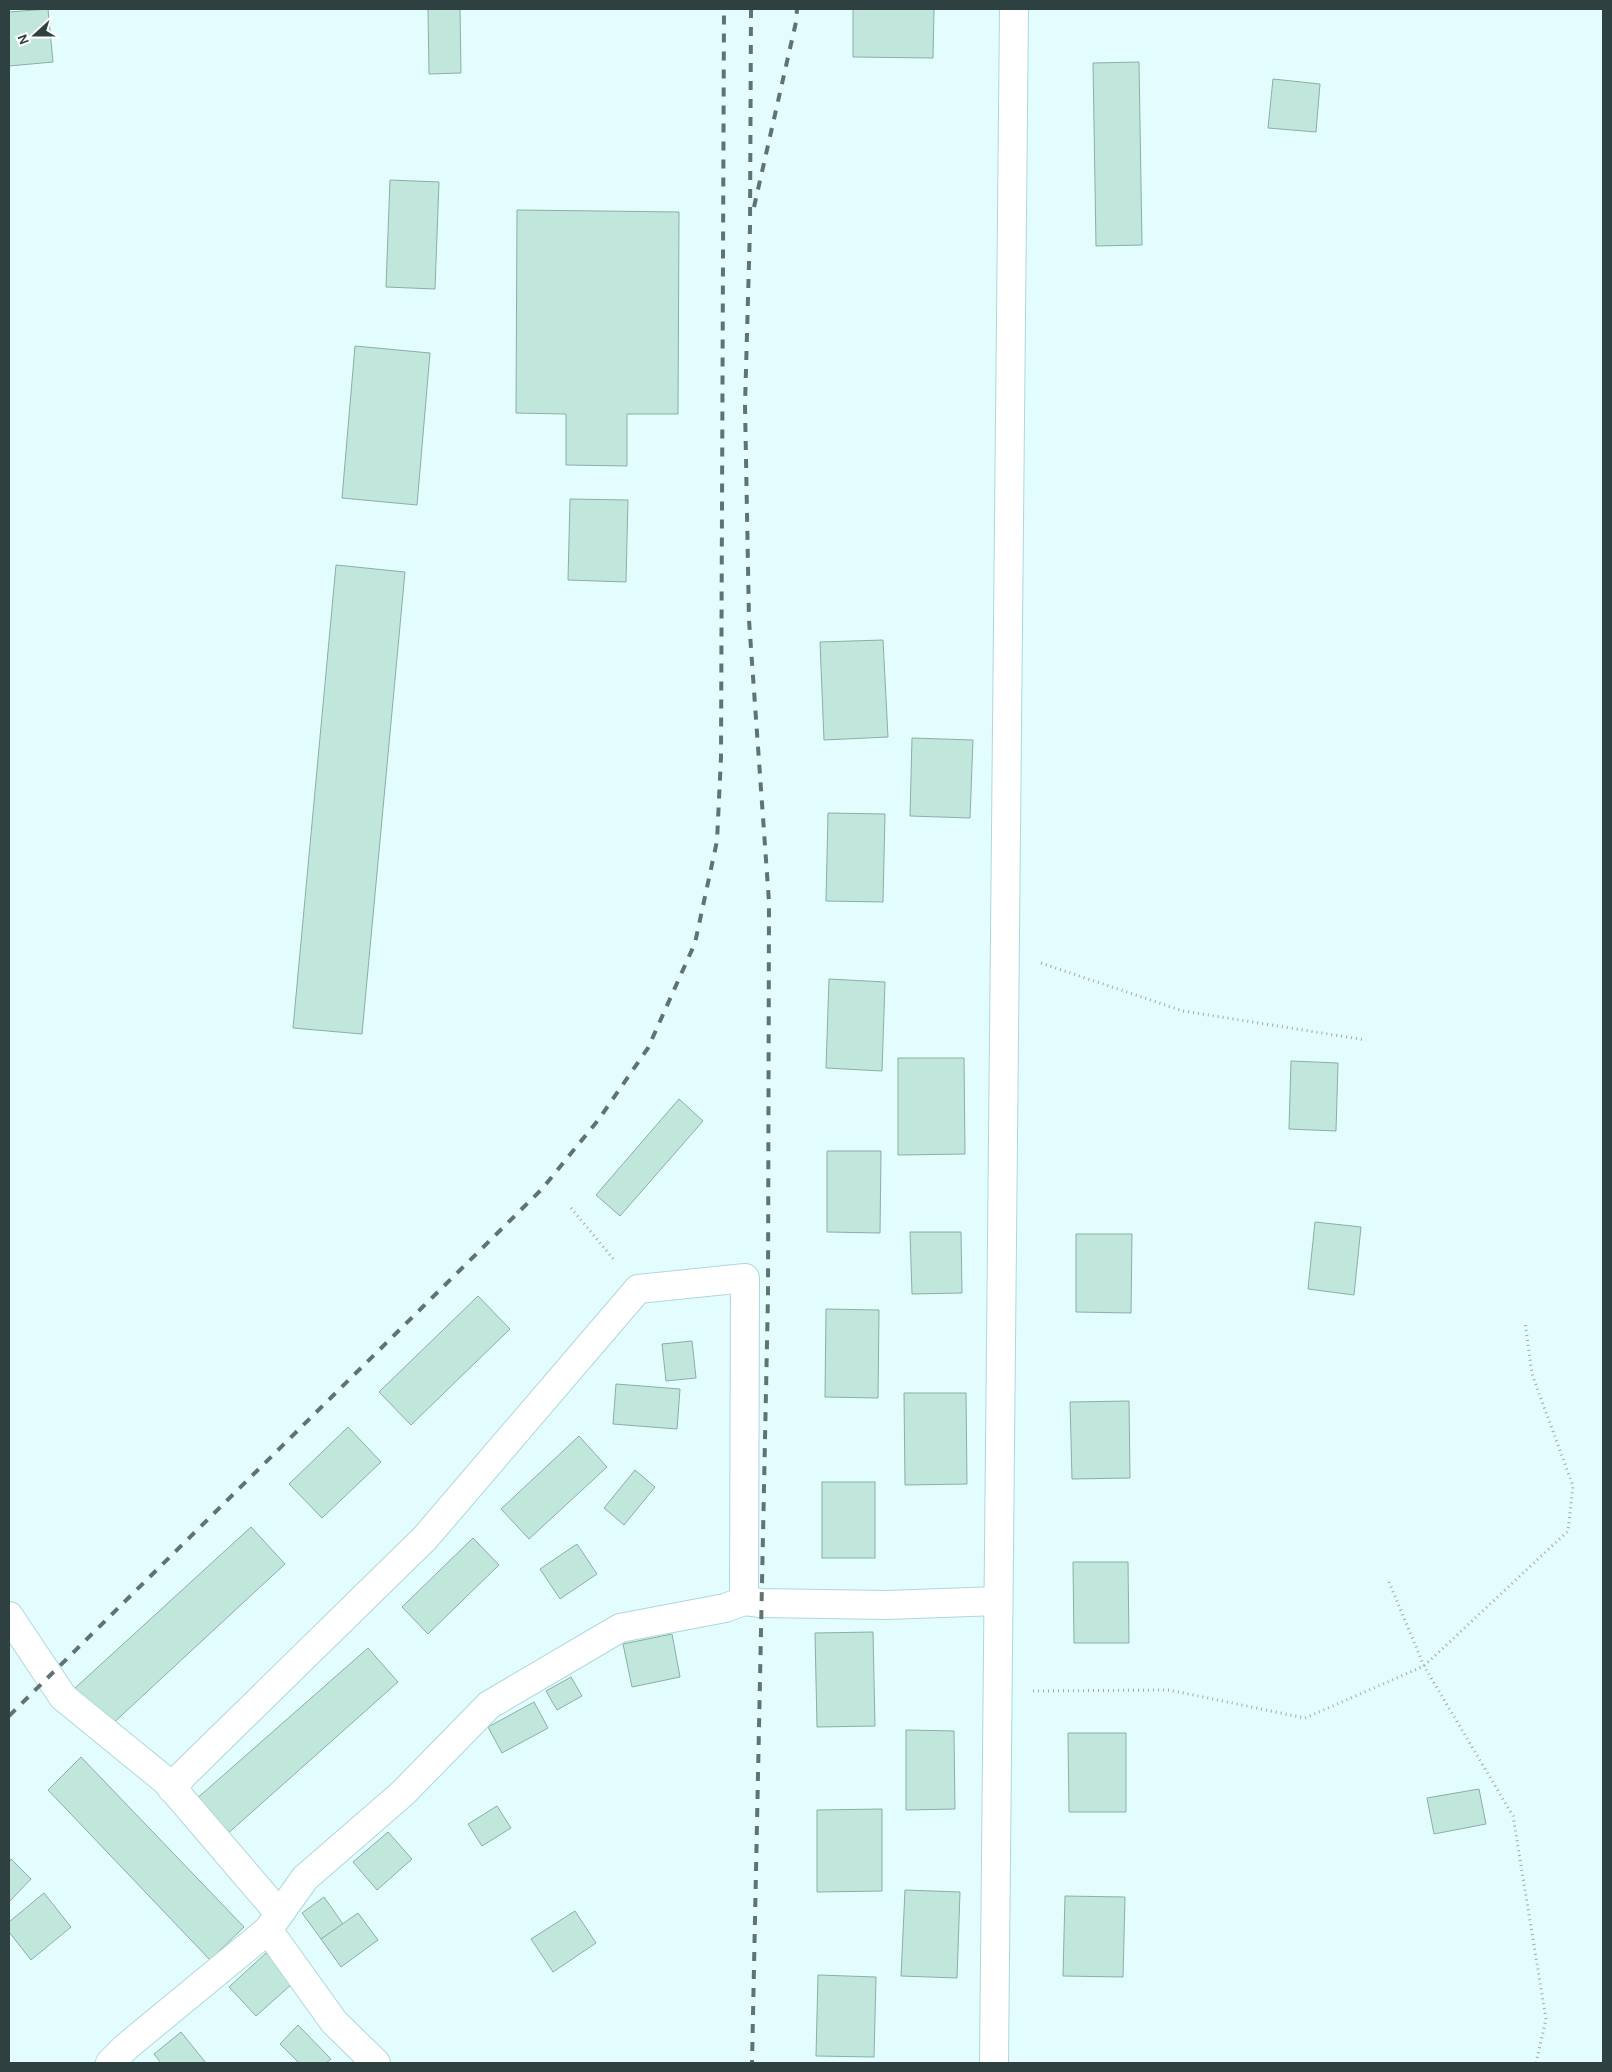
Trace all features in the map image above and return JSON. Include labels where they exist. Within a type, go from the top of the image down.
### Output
[{"type":"street","points":[[994,2063],[1014,9]]},
{"type":"street","points":[[172,1788],[183,1774],[425,1538],[638,1289],[745,1278],[744,1601]]},
{"type":"street","points":[[110,2063],[126,2047],[274,1921],[305,1878],[403,1793],[489,1705],[620,1628],[725,1608],[744,1601],[761,1603],[887,1605],[998,1602]]},
{"type":"street","points":[[9,1616],[63,1697],[166,1781],[172,1788],[274,1921],[334,2022],[376,2063]]},
{"type":"path","points":[[1005,951],[1183,1011],[1366,1040]]},
{"type":"path","points":[[571,1208],[638,1289]]},
{"type":"path","points":[[997,1691],[1169,1690],[1305,1718],[1424,1666],[1568,1532],[1573,1486],[1532,1374],[1525,1322]]},
{"type":"path","points":[[1389,1582],[1424,1666],[1513,1816],[1546,2018],[1536,2063]]},
{"type":"building","points":[[48,9],[53,62],[9,66],[9,12]]},
{"type":"building","points":[[428,9],[460,9],[461,73],[429,74]]},
{"type":"building","points":[[853,9],[934,9],[933,58],[853,57]]},
{"type":"building","points":[[1139,62],[1142,245],[1096,246],[1093,63]]},
{"type":"building","points":[[1273,79],[1320,84],[1316,132],[1268,128]]},
{"type":"building","points":[[390,180],[439,182],[435,289],[386,287]]},
{"type":"building","points":[[517,210],[679,212],[678,414],[627,414],[627,466],[566,465],[566,414],[516,413]]},
{"type":"building","points":[[355,346],[430,353],[417,505],[342,498]]},
{"type":"building","points":[[570,499],[628,500],[626,582],[568,580]]},
{"type":"building","points":[[336,565],[405,572],[362,1034],[293,1028]]},
{"type":"building","points":[[883,640],[888,737],[824,740],[820,642]]},
{"type":"building","points":[[912,738],[973,740],[970,818],[910,816]]},
{"type":"building","points":[[828,813],[885,814],[883,902],[826,901]]},
{"type":"building","points":[[829,979],[885,982],[882,1071],[826,1068]]},
{"type":"building","points":[[898,1058],[964,1058],[965,1154],[898,1155]]},
{"type":"building","points":[[1291,1061],[1338,1063],[1336,1131],[1289,1129]]},
{"type":"building","points":[[679,1099],[703,1121],[620,1216],[596,1195]]},
{"type":"building","points":[[827,1151],[881,1151],[880,1233],[827,1232]]},
{"type":"building","points":[[1315,1222],[1361,1227],[1354,1295],[1308,1289]]},
{"type":"building","points":[[910,1232],[961,1232],[962,1293],[912,1294]]},
{"type":"building","points":[[1076,1234],[1132,1234],[1131,1313],[1076,1312]]},
{"type":"building","points":[[478,1296],[510,1329],[411,1425],[379,1392]]},
{"type":"building","points":[[826,1309],[879,1310],[878,1398],[825,1397]]},
{"type":"building","points":[[692,1341],[696,1378],[666,1381],[662,1344]]},
{"type":"building","points":[[616,1384],[680,1389],[677,1429],[613,1424]]},
{"type":"building","points":[[904,1393],[966,1393],[967,1484],[905,1485]]},
{"type":"building","points":[[1129,1401],[1130,1478],[1072,1479],[1070,1402]]},
{"type":"building","points":[[348,1427],[381,1462],[322,1518],[289,1484]]},
{"type":"building","points":[[579,1436],[607,1467],[529,1539],[501,1509]]},
{"type":"building","points":[[635,1470],[655,1487],[624,1525],[604,1508]]},
{"type":"building","points":[[822,1482],[875,1482],[875,1558],[822,1558]]},
{"type":"building","points":[[251,1527],[285,1564],[109,1727],[74,1689]]},
{"type":"building","points":[[473,1538],[499,1565],[428,1634],[402,1607]]},
{"type":"building","points":[[577,1544],[597,1574],[560,1599],[540,1569]]},
{"type":"building","points":[[1073,1562],[1128,1562],[1129,1643],[1074,1643]]},
{"type":"building","points":[[873,1632],[875,1726],[817,1727],[815,1633]]},
{"type":"building","points":[[672,1634],[680,1677],[632,1687],[623,1644]]},
{"type":"building","points":[[368,1648],[398,1682],[225,1836],[194,1801]]},
{"type":"building","points":[[571,1677],[582,1696],[557,1710],[546,1691]]},
{"type":"building","points":[[534,1702],[548,1728],[502,1753],[488,1727]]},
{"type":"building","points":[[906,1730],[954,1731],[955,1809],[906,1810]]},
{"type":"building","points":[[1068,1733],[1126,1733],[1126,1812],[1069,1812]]},
{"type":"building","points":[[81,1757],[244,1927],[210,1960],[48,1790]]},
{"type":"building","points":[[1479,1789],[1486,1824],[1434,1834],[1427,1798]]},
{"type":"building","points":[[497,1806],[511,1828],[482,1846],[468,1824]]},
{"type":"building","points":[[882,1809],[882,1891],[817,1892],[817,1810]]},
{"type":"building","points":[[388,1832],[412,1859],[377,1890],[353,1862]]},
{"type":"building","points":[[11,1859],[31,1879],[9,1902],[9,1862]]},
{"type":"building","points":[[905,1890],[960,1892],[957,1978],[901,1976]]},
{"type":"building","points":[[44,1893],[71,1927],[31,1960],[9,1932],[9,1922]]},
{"type":"building","points":[[1065,1896],[1125,1897],[1123,1977],[1063,1976]]},
{"type":"building","points":[[324,1897],[343,1924],[321,1939],[302,1913]]},
{"type":"building","points":[[575,1911],[596,1943],[553,1972],[531,1939]]},
{"type":"building","points":[[358,1913],[378,1940],[341,1967],[321,1939]]},
{"type":"building","points":[[266,1953],[293,1983],[256,2016],[229,1987]]},
{"type":"building","points":[[818,1975],[876,1977],[874,2057],[816,2056]]},
{"type":"building","points":[[298,2025],[331,2059],[326,2063],[299,2063],[280,2044]]},
{"type":"building","points":[[181,2032],[206,2063],[161,2063],[154,2054]]},
{"type":"railway","points":[[9,1716],[542,1189],[599,1119],[648,1048],[695,943],[717,841],[721,757],[724,9]]},
{"type":"railway","points":[[751,9],[750,227],[745,405],[749,620],[769,902],[768,1295],[752,2063]]},
{"type":"railway","points":[[754,207],[796,22],[797,9]]}]
